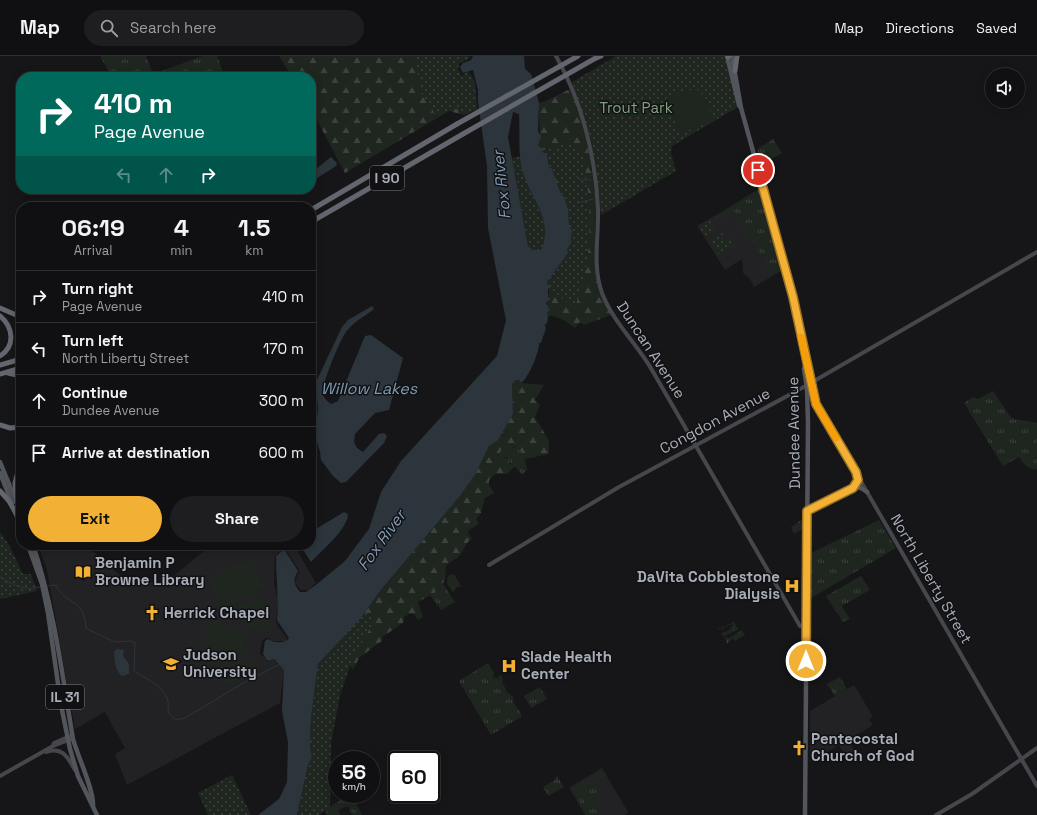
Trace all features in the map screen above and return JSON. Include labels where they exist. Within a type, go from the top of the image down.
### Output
[{"type":"highway","name":"I 90","points":[[316,207],[457,124],[578,56]]},
{"type":"highway","name":"I 90","points":[[316,219],[601,56]]},
{"type":"highway","points":[[735,71],[737,56]]},
{"type":"highway","points":[[0,308],[16,315]]},
{"type":"highway","points":[[0,316],[8,324],[12,334],[10,346],[0,356]]},
{"type":"highway","points":[[0,365],[16,360]]},
{"type":"highway","points":[[2,373],[16,369]]},
{"type":"highway","points":[[2,373],[16,375]]},
{"type":"highway","points":[[0,425],[10,428],[16,427]]},
{"type":"highway","points":[[16,480],[16,494]]},
{"type":"highway","points":[[0,490],[16,511]]},
{"type":"main road","name":"Dundee Avenue","points":[[729,56],[735,71],[741,108],[786,269],[806,364],[812,382]]},
{"type":"main road","name":"Dundee Avenue","points":[[729,56],[739,105],[741,108]]},
{"type":"main road","name":"Dundee Avenue","points":[[805,815],[807,627],[806,364]]},
{"type":"main road","name":"North Liberty Street","points":[[812,382],[816,404],[856,472]]},
{"type":"main road","points":[[807,385],[816,404]]},
{"type":"main road","points":[[0,462],[16,501]]},
{"type":"main road","points":[[853,488],[858,481],[856,472]]},
{"type":"main road","points":[[0,473],[16,508]]},
{"type":"main road","points":[[807,511],[853,488],[861,487],[867,492]]},
{"type":"main road","points":[[807,501],[815,506]]},
{"type":"main road","name":"IL 31","points":[[30,550],[44,586]]},
{"type":"main road","name":"IL 31","points":[[34,550],[44,586],[78,776],[97,815]]},
{"type":"main road","name":"IL 31","points":[[70,738],[93,798],[93,806]]},
{"type":"street","name":"Duncan Avenue","points":[[556,56],[579,108],[589,144],[598,208],[596,268],[602,292],[615,318],[648,362],[799,624],[801,627],[807,627]]},
{"type":"street","name":"Congdon Avenue","points":[[489,565],[598,499],[807,385],[1037,252]]},
{"type":"street","name":"North Liberty Street","points":[[856,472],[1037,786]]},
{"type":"street","points":[[0,776],[70,738]]},
{"type":"street","points":[[936,815],[972,794],[1020,758],[1037,748]]},
{"type":"street","points":[[37,756],[53,750],[62,752],[69,758],[78,776]]},
{"type":"shaded area","points":[[759,190],[781,271],[754,287],[750,279],[743,273],[742,259],[725,270],[697,226]]},
{"type":"shaded area","name":"Judson University","points":[[40,550],[92,550],[131,585],[151,582],[162,586],[205,550],[281,550],[275,556],[274,584],[278,600],[276,620],[277,625],[287,638],[286,641],[272,641],[269,638],[265,638],[262,642],[260,653],[262,657],[265,655],[268,662],[273,659],[284,670],[280,703],[127,785],[115,754],[125,748],[105,712],[75,729],[47,570]]},
{"type":"shaded area","name":"Judson University","points":[[286,550],[297,550],[316,583],[308,590],[301,590],[295,583],[299,570]]},
{"type":"shaded area","points":[[854,685],[873,717],[869,719],[873,725],[848,740],[858,756],[849,761],[839,745],[810,762],[810,711]]},
{"type":"shaded area","points":[[602,768],[628,812],[625,815],[585,815],[570,789],[570,787]]},
{"type":"green space","points":[[100,56],[146,56],[152,72],[109,72]]},
{"type":"green space","points":[[203,56],[217,56],[222,72],[159,72]]},
{"type":"green space","points":[[279,56],[469,56],[470,58],[459,63],[458,69],[462,76],[470,74],[475,82],[477,109],[464,115],[449,111],[345,173],[316,118],[316,72],[289,72]]},
{"type":"green space","points":[[415,56],[469,56],[470,58],[459,63],[458,69],[461,76],[468,71],[473,79],[477,109],[467,114],[462,111],[451,109],[436,117],[421,93]]},
{"type":"green space","name":"Trout Park","points":[[616,56],[725,56],[738,107],[672,146],[671,152],[676,171],[601,215],[591,141],[572,82]]},
{"type":"green space","points":[[570,89],[580,115],[589,153],[596,200],[595,268],[611,315],[584,325],[580,322],[575,328],[564,320],[550,315],[549,317],[546,316],[549,293],[550,164],[538,146],[540,135],[539,103]]},
{"type":"green space","points":[[690,90],[698,90],[705,97],[714,119],[681,134],[677,132],[673,114],[666,99],[667,97]]},
{"type":"green space","points":[[773,139],[782,153],[762,164],[757,149]]},
{"type":"green space","name":"Trout Park","points":[[569,143],[581,148],[587,179],[590,226],[585,273],[575,309],[550,288],[547,282],[567,249],[572,231],[569,226],[570,219],[564,197],[559,190],[556,178],[549,167],[547,155],[542,152],[543,150]]},
{"type":"green space","points":[[521,156],[522,169],[546,225],[545,241],[541,250],[533,250],[528,246],[512,158]]},
{"type":"green space","points":[[757,190],[762,192],[783,270],[773,275],[734,211],[717,221],[714,217]]},
{"type":"green space","points":[[710,221],[716,230],[705,237],[699,227]]},
{"type":"green space","points":[[722,233],[725,241],[731,238],[735,245],[719,255],[710,240]]},
{"type":"green space","points":[[516,380],[519,380],[521,383],[544,385],[535,400],[540,404],[535,417],[549,441],[549,454],[525,459],[519,446],[509,448],[505,445],[498,455],[509,459],[509,463],[515,466],[507,474],[495,474],[489,480],[489,485],[494,493],[485,498],[481,513],[476,519],[479,524],[469,530],[468,533],[472,539],[467,543],[460,555],[446,566],[443,584],[434,589],[436,592],[418,602],[423,617],[418,620],[414,614],[409,614],[404,617],[403,623],[382,637],[383,640],[359,658],[353,670],[350,665],[359,637],[312,758],[310,746],[311,718],[361,618],[380,591],[460,496],[475,475],[489,446],[498,439],[513,414],[512,384]]},
{"type":"green space","points":[[993,391],[1010,416],[1014,419],[1037,423],[1037,469],[1029,468],[1019,457],[1003,466],[964,403],[973,397],[978,399]]},
{"type":"green space","points":[[505,445],[513,448],[519,446],[524,455],[527,470],[522,475],[506,457],[501,458],[498,455]]},
{"type":"green space","points":[[803,519],[803,529],[794,534],[791,527]]},
{"type":"green space","points":[[879,520],[896,548],[811,598],[811,553]]},
{"type":"green space","points":[[0,532],[9,545],[23,574],[31,574],[37,591],[0,599]]},
{"type":"green space","points":[[248,558],[265,585],[224,611],[209,584],[211,578]]},
{"type":"green space","points":[[454,574],[461,587],[457,587],[453,592],[447,584],[448,576]]},
{"type":"green space","points":[[861,576],[870,590],[842,606],[850,619],[843,622],[826,596]]},
{"type":"green space","points":[[443,584],[455,602],[441,610],[430,595],[435,592],[434,589]]},
{"type":"green space","points":[[262,599],[268,616],[266,616],[268,630],[260,631],[249,629],[239,617],[236,605]]},
{"type":"green space","points":[[209,612],[216,620],[248,636],[240,659],[231,667],[219,667],[203,657],[207,625],[203,624]]},
{"type":"green space","points":[[365,613],[376,618],[353,658],[340,695],[331,751],[328,751],[328,803],[330,803],[330,808],[318,815],[297,815],[308,765],[312,758],[311,718],[318,664]]},
{"type":"green space","points":[[734,622],[738,629],[723,637],[721,633],[728,631],[733,625],[732,624],[719,630],[717,627],[720,629],[722,628],[721,626],[724,627]]},
{"type":"green space","points":[[742,630],[745,635],[735,641],[733,638],[727,644],[725,637],[729,638]]},
{"type":"green space","points":[[251,658],[258,670],[225,687],[219,675]]},
{"type":"green space","points":[[488,663],[494,673],[493,679],[496,677],[498,680],[498,676],[501,675],[503,679],[502,684],[504,685],[506,691],[513,697],[513,701],[521,714],[521,717],[491,735],[459,681]]},
{"type":"green space","points":[[840,677],[847,689],[835,696],[827,684]]},
{"type":"green space","points":[[540,687],[547,699],[531,708],[524,696]]},
{"type":"green space","points":[[602,771],[605,777],[593,784],[598,793],[591,798],[601,814],[587,815],[572,789]]},
{"type":"green space","points":[[232,775],[251,815],[208,815],[198,793]]},
{"type":"green space","points":[[557,776],[564,787],[548,796],[543,787],[555,780]]},
{"type":"green space","points":[[335,803],[356,803],[362,815],[352,815],[348,806],[341,809],[332,805]]},
{"type":"green space","points":[[332,805],[341,809],[339,810],[340,815],[326,815],[326,810]]},
{"type":"water","name":"Fox River","points":[[473,56],[524,56],[525,69],[531,74],[539,103],[538,131],[541,136],[538,146],[543,149],[542,152],[547,155],[549,167],[552,169],[559,190],[564,197],[568,209],[569,225],[572,231],[570,245],[567,249],[568,253],[547,282],[550,288],[548,289],[548,297],[550,299],[546,303],[550,310],[547,312],[548,319],[546,325],[544,324],[546,328],[541,343],[539,343],[536,358],[527,376],[521,383],[519,380],[516,380],[512,384],[513,414],[498,440],[489,446],[475,475],[460,496],[380,591],[361,618],[318,664],[311,718],[310,746],[312,758],[308,765],[297,815],[258,815],[279,799],[287,782],[288,742],[282,711],[284,670],[274,659],[268,661],[263,654],[265,641],[268,639],[279,642],[285,641],[289,638],[277,620],[278,604],[276,556],[285,550],[298,571],[294,582],[300,592],[306,592],[345,561],[369,529],[381,492],[401,461],[497,356],[506,320],[488,228],[487,166],[478,102],[478,90],[473,70],[463,73],[460,67],[463,63],[471,60]],"holes":[[[513,112],[519,114],[521,163],[525,180],[543,218],[545,228],[541,250],[533,250],[528,246],[508,137]]]},
{"type":"water","points":[[331,157],[337,163],[336,166],[316,179],[316,169]]},
{"type":"water","name":"Willow Lakes","points":[[372,306],[374,309],[350,327],[342,339],[331,363],[323,387],[323,394],[324,398],[331,404],[338,401],[365,336],[371,335],[403,358],[389,410],[375,413],[355,434],[354,442],[357,448],[363,452],[379,434],[384,433],[387,436],[384,443],[346,482],[341,483],[333,476],[321,460],[316,438],[318,410],[316,382],[342,327],[348,320]]},
{"type":"water","points":[[344,512],[348,514],[347,520],[339,533],[311,562],[303,550],[316,550],[316,529]]},
{"type":"water","points":[[117,649],[124,650],[123,656],[129,664],[129,674],[122,676],[119,674],[115,665],[114,652]]},
{"type":"waterway","points":[[576,176],[581,180],[591,180]]},
{"type":"waterway","points":[[578,203],[593,199]]},
{"type":"waterway","points":[[0,576],[19,587],[40,587]]},
{"type":"waterway","points":[[47,586],[56,585],[65,597],[79,607],[85,618],[86,628],[89,630],[115,642],[131,641],[135,643],[134,671],[152,682],[164,693],[168,700],[168,711],[174,719],[185,718],[240,685],[280,664]]},
{"type":"slow traffic","points":[[801,337],[816,404],[836,438]]},
{"type":"place","name":"Benjamin P Browne Library","points":[[83,572]]},
{"type":"place","name":"DaVita Cobblestone Dialysis","points":[[792,586]]},
{"type":"place","name":"Herrick Chapel","points":[[152,613]]},
{"type":"place","name":"Judson University","points":[[171,664]]},
{"type":"place","name":"Slade Health Center","points":[[509,666]]},
{"type":"place","name":"Pentecostal Church of God","points":[[799,748]]},
{"type":"route","points":[[758,170],[793,297],[802,345],[816,404],[856,472],[858,480],[853,488],[807,511],[806,661]]}]
